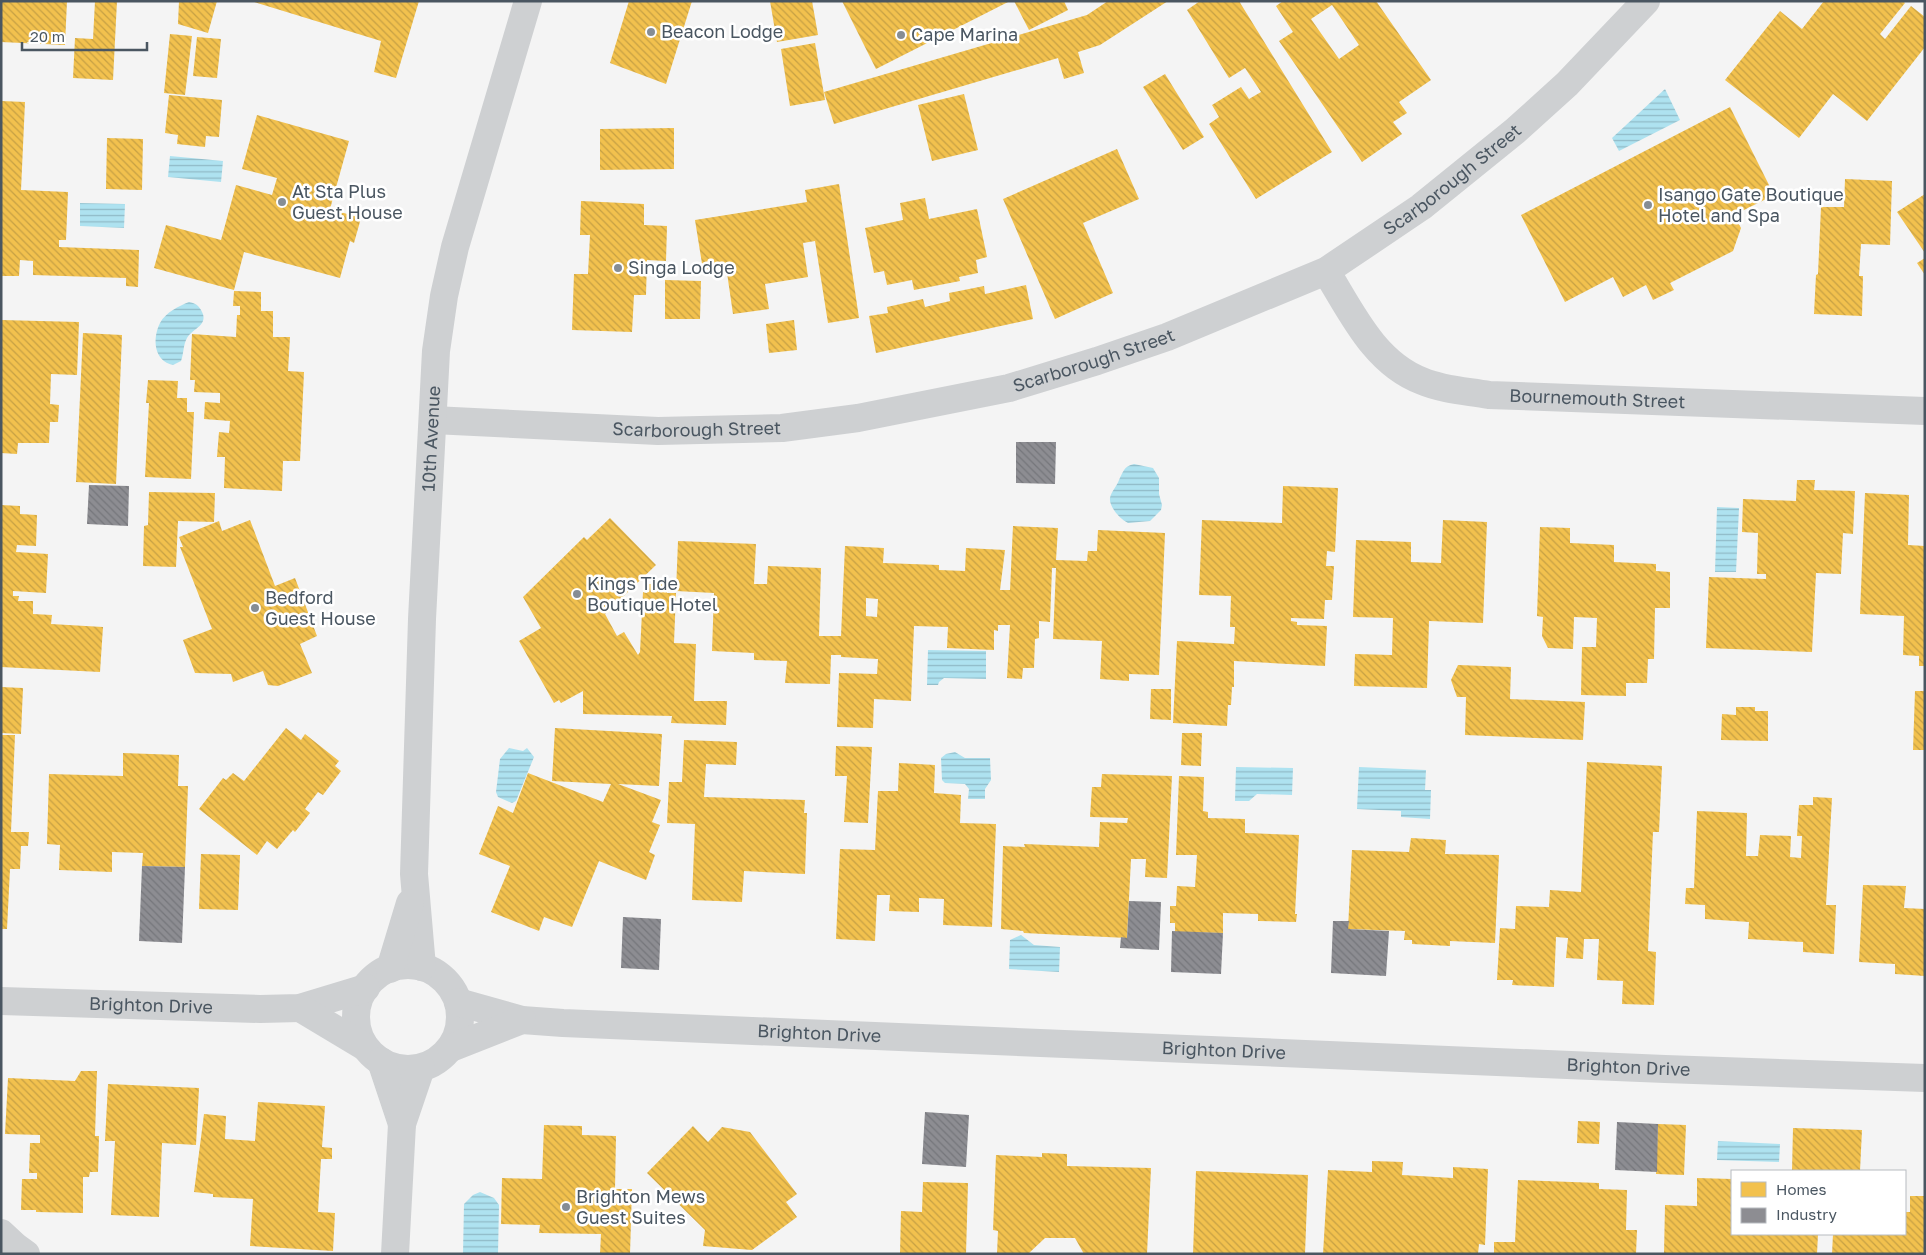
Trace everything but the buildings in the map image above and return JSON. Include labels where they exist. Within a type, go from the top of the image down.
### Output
[{"type":"street","name":"10th Avenue","points":[[422,967],[414,889],[422,610],[436,351],[444,296],[457,238],[528,1]]},
{"type":"street","name":"Scarborough Street","points":[[433,420],[658,431],[782,428],[858,418],[1009,388],[1097,361],[1176,333],[1326,271],[1379,234],[1421,208],[1515,131],[1567,84],[1646,1]]},
{"type":"street","name":"Bournemouth Street","points":[[1326,271],[1358,324],[1383,356],[1400,369],[1421,381],[1445,388],[1489,394],[1925,411]]},
{"type":"street","name":"10th Avenue","points":[[390,968],[414,889]]},
{"type":"street","points":[[300,1008],[373,1054],[400,1069],[421,1068],[438,1060],[451,1048],[456,1039],[460,1021],[458,1002],[448,983],[440,976],[422,967],[400,966],[390,968],[373,980],[366,988],[357,1007],[356,1017],[360,1038],[373,1054],[402,1124]]},
{"type":"street","name":"Brighton Drive","points":[[1,1001],[260,1009],[300,1008],[366,988]]},
{"type":"street","name":"Brighton Drive","points":[[458,1002],[522,1020],[702,1029],[1925,1078]]},
{"type":"street","name":"Brighton Drive","points":[[451,1048],[522,1020]]},
{"type":"street","points":[[395,1254],[402,1124],[421,1068]]},
{"type":"street","points":[[1,1233],[14,1246],[26,1254]]},
{"type":"water","points":[[1665,89],[1680,120],[1619,151],[1612,138]]},
{"type":"water","points":[[170,156],[223,161],[221,182],[168,177]]},
{"type":"water","points":[[80,203],[125,204],[124,228],[80,226]]},
{"type":"water","points":[[189,302],[195,304],[201,310],[203,315],[202,323],[187,338],[181,361],[173,365],[167,363],[158,354],[156,348],[157,329],[169,313]]},
{"type":"water","points":[[1134,464],[1153,468],[1159,478],[1159,494],[1162,505],[1161,510],[1150,521],[1128,523],[1116,512],[1111,505],[1110,498],[1124,470]]},
{"type":"water","points":[[1717,507],[1739,508],[1736,572],[1715,572]]},
{"type":"water","points":[[928,650],[986,651],[986,679],[944,678],[938,685],[927,685]]},
{"type":"water","points":[[509,748],[523,751],[527,748],[534,757],[516,801],[512,803],[498,797],[496,792],[500,759]]},
{"type":"water","points":[[955,752],[965,758],[990,758],[991,780],[985,789],[985,799],[968,799],[969,789],[965,784],[945,783],[942,780],[941,758],[946,754]]},
{"type":"water","points":[[1236,767],[1293,768],[1292,795],[1257,794],[1249,801],[1235,801]]},
{"type":"water","points":[[1359,767],[1426,770],[1425,790],[1431,790],[1430,819],[1401,817],[1401,811],[1357,809]]},
{"type":"water","points":[[1021,935],[1034,945],[1060,947],[1059,972],[1009,969],[1010,940]]},
{"type":"water","points":[[1718,1141],[1780,1144],[1779,1162],[1717,1160]]},
{"type":"water","points":[[480,1192],[494,1198],[499,1205],[498,1254],[463,1254],[464,1204],[473,1195]]},
{"type":"place","name":"Beacon Lodge","points":[[651,32]]},
{"type":"place","name":"Cape Marina","points":[[901,35]]},
{"type":"place","name":"At Sta Plus Guest House","points":[[282,202]]},
{"type":"place","name":"Isango Gate Boutique Hotel and Spa","points":[[1648,205]]},
{"type":"place","name":"Singa Lodge","points":[[618,268]]},
{"type":"place","name":"Kings Tide Boutique Hotel","points":[[577,594]]},
{"type":"place","name":"Bedford Guest House","points":[[255,608]]},
{"type":"place","name":"Brighton Mews Guest Suites","points":[[566,1207]]}]
